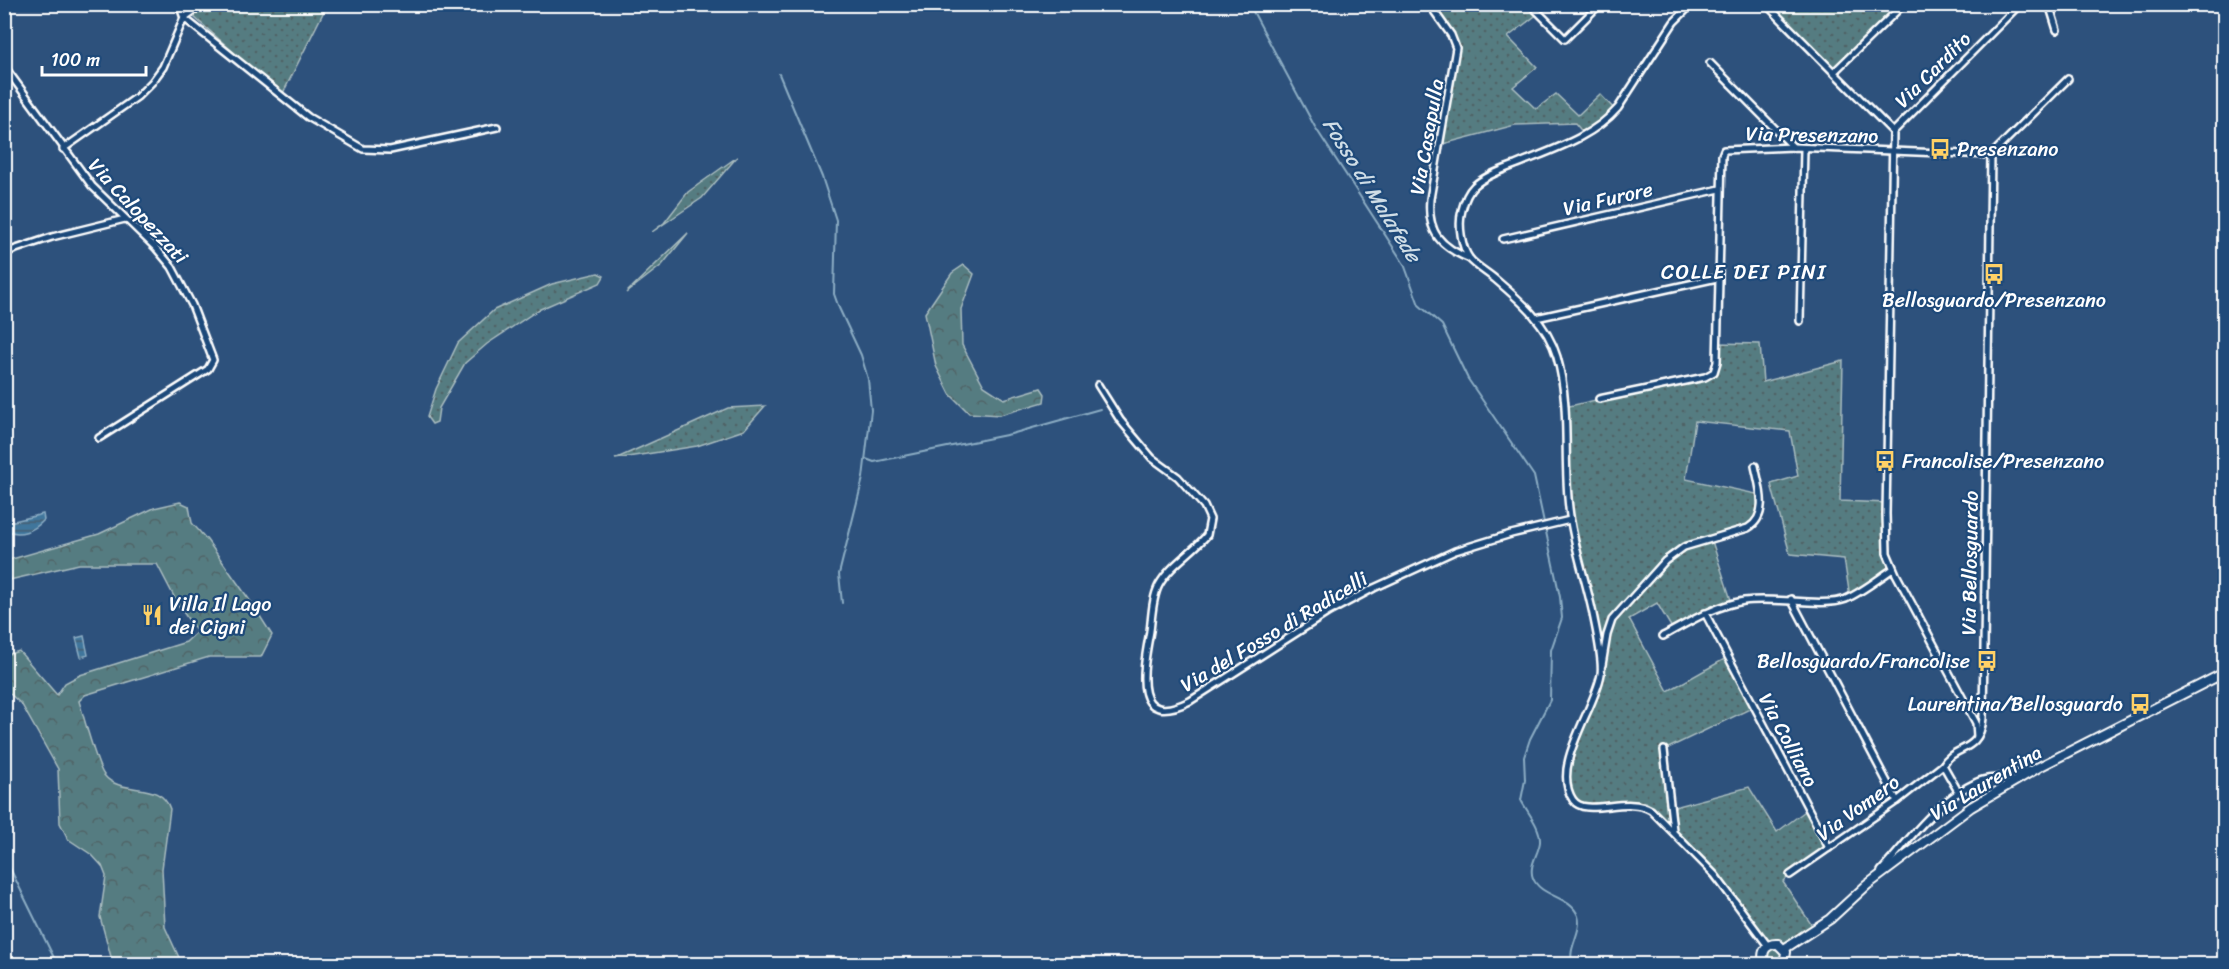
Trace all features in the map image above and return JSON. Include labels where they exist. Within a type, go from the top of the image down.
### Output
[{"type":"main road","name":"Via Laurentina","points":[[1784,949],[1830,919],[1867,885],[1971,807],[2039,767],[2224,673]]},
{"type":"main road","points":[[1764,963],[1763,952],[1768,946],[1778,944],[1784,949],[1786,956],[1781,964]]},
{"type":"street","points":[[179,4],[184,18],[308,117],[363,149],[390,150],[497,127]]},
{"type":"street","points":[[63,149],[137,97],[152,82],[163,67],[184,18],[202,4]]},
{"type":"street","points":[[1530,4],[1565,39],[1600,4]]},
{"type":"street","points":[[1601,672],[1593,612],[1570,520],[1565,407],[1561,375],[1552,345],[1536,318],[1519,299],[1470,259],[1462,236],[1460,220],[1462,208],[1472,188],[1487,177],[1602,124],[1618,108],[1674,22],[1692,4]]},
{"type":"street","points":[[1766,4],[1893,132],[1887,553],[1893,569],[1976,723],[1977,737],[1967,747],[1946,759],[1943,765],[1959,793]]},
{"type":"street","points":[[1834,72],[1904,4]]},
{"type":"street","name":"Via Cardito","points":[[1893,132],[2020,4]]},
{"type":"street","points":[[2049,4],[2057,30]]},
{"type":"street","name":"Via Casapulla","points":[[1431,6],[1452,37],[1456,50],[1430,199],[1430,213],[1434,230],[1441,242],[1452,251],[1470,259]]},
{"type":"street","points":[[1710,63],[1793,147]]},
{"type":"street","name":"Via Calopezzati","points":[[4,66],[92,186],[162,255],[176,273],[192,305],[213,363],[208,369],[99,438]]},
{"type":"street","points":[[1991,155],[2068,79]]},
{"type":"street","name":"Via Presenzano","points":[[1599,399],[1706,377],[1713,373],[1717,362],[1720,189],[1722,155],[1725,149],[1793,147],[1991,155]]},
{"type":"street","points":[[1800,321],[1804,149]]},
{"type":"street","name":"Via Bellosguardo","points":[[1977,737],[1981,729],[1983,714],[1991,155]]},
{"type":"street","name":"Via Furore","points":[[1503,239],[1720,189]]},
{"type":"street","points":[[4,253],[80,229],[124,219]]},
{"type":"street","points":[[1536,318],[1717,278]]},
{"type":"street","name":"Via del Fosso di Radicelli","points":[[1098,385],[1127,429],[1156,462],[1184,483],[1204,506],[1210,519],[1210,528],[1206,536],[1164,579],[1157,590],[1143,679],[1147,696],[1158,707],[1172,708],[1190,701],[1329,612],[1455,551],[1570,520]]},
{"type":"street","points":[[1755,466],[1762,500],[1756,523],[1748,528],[1684,547],[1665,561],[1612,620],[1591,706],[1569,756],[1567,777],[1569,792],[1577,804],[1585,808],[1622,803],[1643,805],[1651,810],[1722,883],[1768,946]]},
{"type":"street","points":[[1663,636],[1705,614],[1746,600],[1827,601],[1844,599],[1893,569]]},
{"type":"street","points":[[1791,599],[1897,801]]},
{"type":"street","name":"Via Colliano","points":[[1705,614],[1829,848]]},
{"type":"street","points":[[1969,713],[1983,714]]},
{"type":"street","points":[[1664,750],[1673,831]]},
{"type":"street","name":"Via Vomero","points":[[1790,875],[1897,801],[1943,765]]},
{"type":"street","points":[[1867,885],[1931,813],[1959,793],[1977,782],[2039,767]]},
{"type":"street","points":[[1992,778],[1999,785],[1998,791]]},
{"type":"green space","points":[[1432,4],[1530,5],[1539,13],[1508,37],[1537,67],[1513,87],[1536,109],[1556,94],[1578,115],[1600,94],[1615,110],[1584,134],[1575,123],[1515,125],[1439,145],[1456,45]]},
{"type":"green space","points":[[210,5],[327,5],[282,95],[193,16]]},
{"type":"green space","points":[[1766,5],[1904,5],[1834,72]]},
{"type":"green space","points":[[737,157],[702,198],[652,232],[664,223],[688,192]]},
{"type":"green space","points":[[688,233],[662,265],[626,293]]},
{"type":"green space","points":[[964,265],[974,274],[961,309],[962,345],[984,386],[1004,399],[1041,388],[1045,394],[1044,402],[1000,415],[969,413],[950,394],[936,366],[925,313],[952,273]]},
{"type":"green space","points":[[598,273],[604,276],[600,283],[538,310],[487,344],[465,363],[439,408],[437,422],[432,424],[427,417],[436,389],[458,343],[494,310],[552,284]]},
{"type":"green space","points":[[1717,343],[1760,344],[1763,382],[1843,361],[1840,501],[1887,503],[1887,553],[1893,569],[1850,597],[1844,559],[1790,554],[1771,484],[1798,476],[1790,431],[1695,421],[1686,479],[1761,495],[1760,507],[1753,522],[1739,530],[1711,538],[1732,603],[1673,630],[1657,603],[1629,619],[1668,691],[1728,657],[1754,707],[1664,750],[1671,808],[1749,787],[1777,832],[1808,809],[1829,848],[1783,882],[1815,930],[1786,952],[1778,964],[1771,964],[1763,956],[1767,946],[1673,831],[1646,802],[1590,808],[1572,798],[1567,781],[1568,765],[1601,672],[1595,626],[1570,520],[1565,407],[1713,373]]},
{"type":"green space","points":[[765,406],[744,430],[697,446],[615,459],[728,408]]},
{"type":"green space","points":[[180,502],[189,506],[192,523],[207,540],[272,635],[261,657],[209,657],[85,695],[79,701],[104,775],[111,782],[158,794],[170,809],[162,869],[165,927],[182,964],[113,964],[100,917],[106,876],[102,866],[92,855],[68,839],[60,823],[58,769],[22,705],[5,689],[5,648],[10,654],[19,651],[57,695],[65,683],[80,675],[186,642],[197,632],[179,606],[157,564],[79,564],[5,581],[5,561],[99,534],[154,508]]},
{"type":"water","points":[[43,514],[44,520],[31,530],[16,533],[5,530],[5,524]]},
{"type":"water","points":[[84,636],[88,655],[81,657],[76,638]]},
{"type":"waterway","name":"Fosso di Malafede","points":[[1249,4],[1315,127],[1404,264],[1419,305],[1442,325],[1468,379],[1534,476],[1560,597],[1562,618],[1551,650],[1550,700],[1530,739],[1524,757],[1525,780],[1521,800],[1540,836],[1532,869],[1533,878],[1542,889],[1569,904],[1578,916],[1579,922],[1571,958],[1573,964]]},
{"type":"waterway","points":[[779,74],[822,177],[836,220],[834,294],[861,355],[868,379],[871,410],[863,478],[839,574],[842,603]]},
{"type":"waterway","points":[[866,459],[874,462],[1011,434],[1100,409]]},
{"type":"waterway","points":[[4,856],[57,964]]},
{"type":"place","name":"Presenzano","points":[[1940,149]]},
{"type":"place","name":"Bellosguardo/Presenzano","points":[[1994,274]]},
{"type":"place","name":"Francolise/Presenzano","points":[[1885,461]]},
{"type":"place","name":"Villa Il Lago dei Cigni","points":[[152,615]]},
{"type":"place","name":"Bellosguardo/Francolise","points":[[1987,661]]},
{"type":"place","name":"Laurentina/Bellosguardo","points":[[2140,704]]},
{"type":"district","name":"COLLE DEI PINI","points":[[1744,272]]}]
